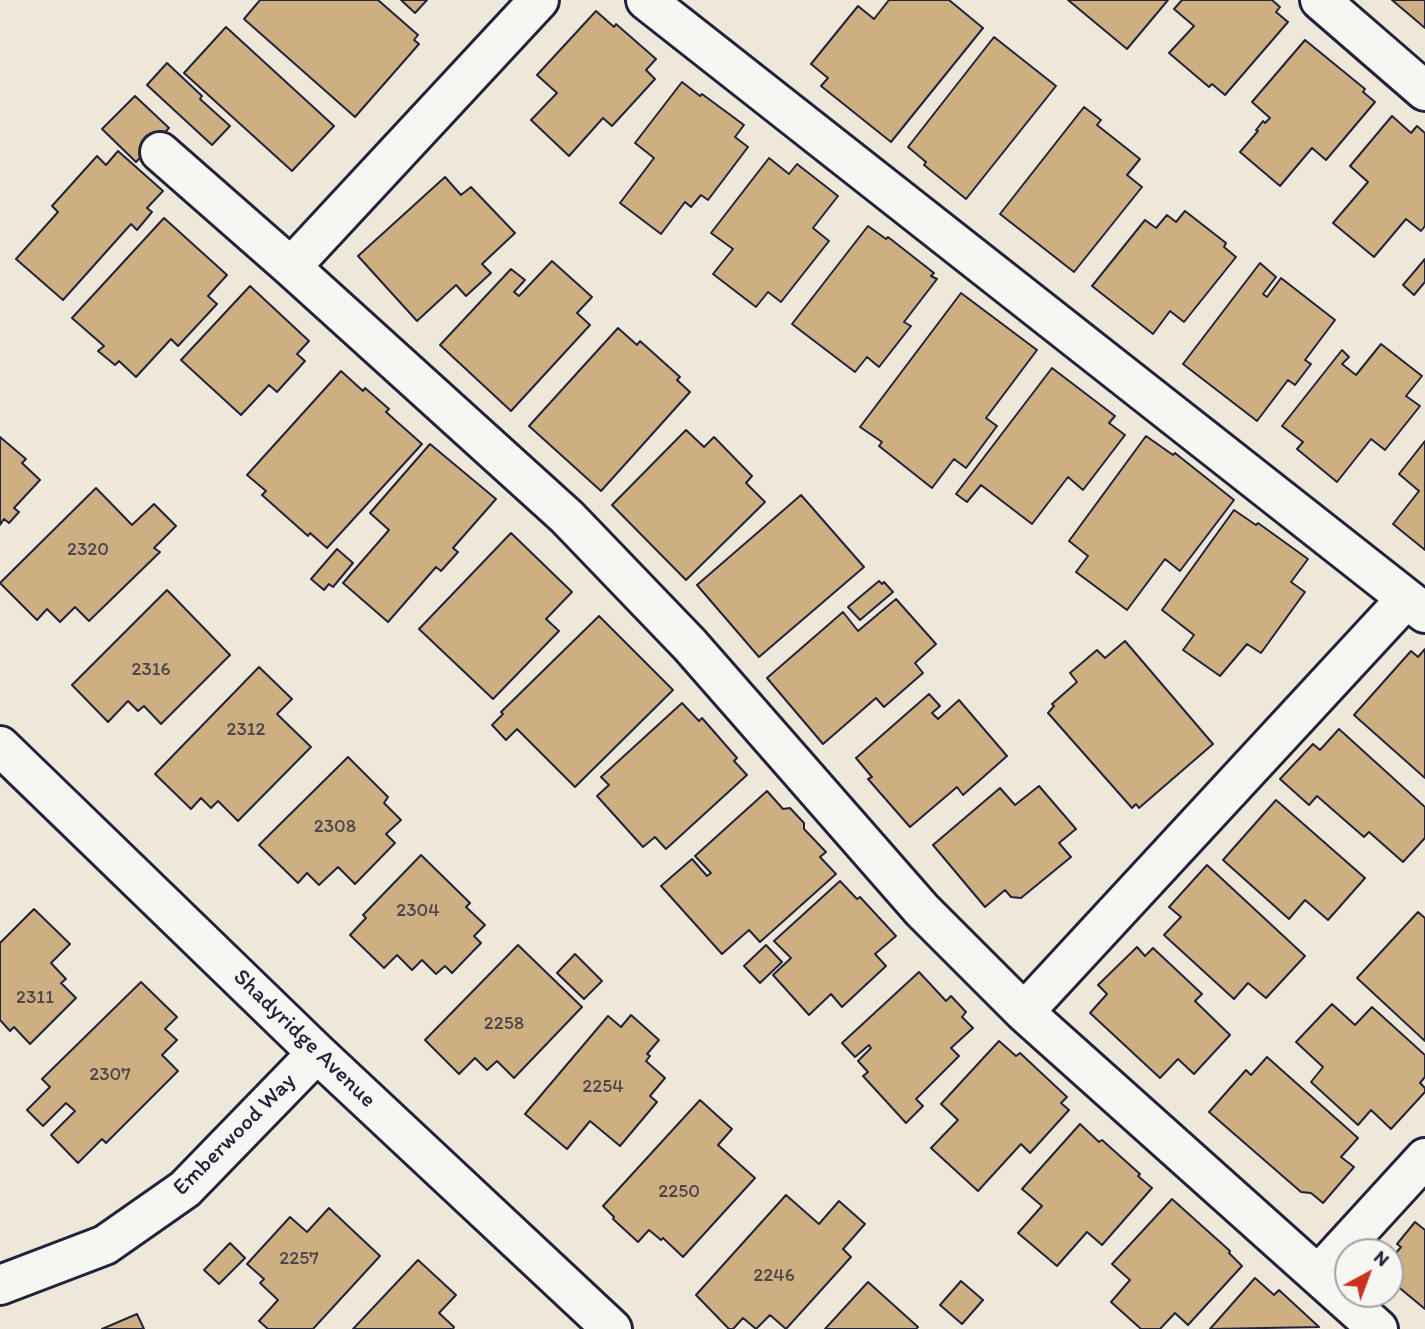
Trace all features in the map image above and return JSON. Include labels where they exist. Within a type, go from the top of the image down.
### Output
[{"type":"street","points":[[290,267],[539,0]]},
{"type":"street","points":[[646,0],[1416,606],[1024,1012]]},
{"type":"street","points":[[1320,0],[1425,91]]},
{"type":"street","points":[[160,152],[567,517],[690,645],[922,910],[1024,1012],[1378,1329]]},
{"type":"street","name":"Shadyridge Avenue","points":[[0,746],[317,1053],[612,1329]]},
{"type":"street","name":"Emberwood Way","points":[[0,1285],[105,1245],[185,1189],[317,1053]]},
{"type":"street","points":[[1318,1275],[1425,1158]]},
{"type":"building","points":[[260,0],[378,0],[418,35],[414,40],[419,44],[355,117],[244,19]]},
{"type":"building","points":[[401,0],[427,0],[415,13]]},
{"type":"building","points":[[889,0],[949,0],[983,28],[891,142],[821,86],[828,78],[811,64],[858,6],[874,19]]},
{"type":"building","points":[[1068,0],[1168,0],[1127,49]]},
{"type":"building","points":[[1182,0],[1272,0],[1280,7],[1276,12],[1288,22],[1225,95],[1212,84],[1209,87],[1169,53],[1194,26],[1174,9]]},
{"type":"building","points":[[1392,0],[1425,0],[1425,28]]},
{"type":"building","points":[[596,11],[614,27],[616,24],[656,59],[646,70],[655,79],[612,126],[603,118],[569,156],[531,120],[557,93],[537,75]]},
{"type":"building","points":[[226,27],[334,126],[292,171],[184,73]]},
{"type":"building","points":[[994,37],[1056,86],[966,199],[924,165],[926,162],[908,147]]},
{"type":"building","points":[[1305,40],[1365,89],[1363,92],[1375,102],[1326,160],[1312,148],[1280,186],[1240,152],[1263,121],[1265,123],[1270,118],[1252,102]]},
{"type":"building","points":[[167,63],[202,96],[200,99],[230,126],[212,145],[147,85]]},
{"type":"building","points":[[682,82],[744,125],[735,137],[748,147],[708,200],[701,195],[691,207],[685,202],[661,234],[620,203],[654,158],[635,143]]},
{"type":"building","points":[[135,96],[169,128],[136,162],[102,129]]},
{"type":"building","points":[[1084,107],[1101,120],[1097,125],[1140,159],[1127,175],[1142,187],[1074,272],[1000,214]]},
{"type":"building","points":[[1392,116],[1411,133],[1417,126],[1425,133],[1425,226],[1421,231],[1406,219],[1374,257],[1333,223],[1368,182],[1350,166]]},
{"type":"building","points":[[118,151],[163,191],[147,208],[152,212],[137,230],[131,224],[63,300],[16,259],[58,212],[52,206],[97,156],[106,165]]},
{"type":"building","points":[[769,158],[789,174],[797,164],[838,196],[813,228],[829,241],[781,302],[768,292],[756,307],[713,274],[733,249],[711,233]]},
{"type":"building","points":[[445,177],[461,195],[471,187],[515,233],[482,264],[491,273],[466,296],[456,285],[417,321],[358,256]]},
{"type":"building","points":[[1185,211],[1226,243],[1224,247],[1236,257],[1184,322],[1170,311],[1153,334],[1092,286],[1145,220],[1156,228],[1167,215],[1176,222]]},
{"type":"building","points":[[164,218],[227,275],[208,296],[217,304],[178,346],[171,339],[136,377],[119,361],[115,365],[98,351],[104,346],[72,318]]},
{"type":"building","points":[[868,226],[886,239],[888,237],[934,273],[931,276],[937,279],[904,322],[911,326],[879,367],[867,357],[855,372],[792,324]]},
{"type":"building","points":[[1425,259],[1425,282],[1414,295],[1403,285]]},
{"type":"building","points":[[552,261],[592,297],[577,313],[590,325],[511,411],[440,345],[511,269],[525,280],[514,292],[519,296]]},
{"type":"building","points":[[1260,263],[1276,277],[1263,294],[1267,297],[1281,278],[1335,320],[1305,360],[1311,364],[1295,385],[1288,380],[1257,421],[1183,364]]},
{"type":"building","points":[[250,286],[309,341],[297,354],[305,361],[277,392],[269,385],[241,415],[181,360]]},
{"type":"building","points":[[961,293],[1037,350],[986,418],[997,426],[966,468],[954,459],[932,488],[879,446],[882,442],[860,427]]},
{"type":"building","points":[[618,328],[637,345],[640,341],[680,377],[677,380],[690,392],[601,491],[529,426]]},
{"type":"building","points":[[1381,344],[1422,376],[1406,396],[1420,406],[1385,450],[1371,439],[1337,482],[1297,449],[1303,442],[1282,426],[1342,350],[1349,357],[1342,364],[1356,375]]},
{"type":"building","points":[[1052,368],[1115,416],[1109,423],[1125,435],[1083,490],[1068,477],[1032,524],[981,485],[967,502],[956,494]]},
{"type":"building","points":[[341,371],[389,409],[386,412],[422,444],[327,548],[310,533],[308,536],[262,495],[266,491],[247,475]]},
{"type":"building","points":[[686,430],[704,447],[714,437],[752,476],[746,483],[765,502],[686,580],[612,505]]},
{"type":"building","points":[[1146,436],[1173,455],[1175,453],[1234,500],[1180,571],[1165,559],[1127,610],[1076,572],[1088,556],[1069,541]]},
{"type":"building","points":[[0,437],[26,459],[22,463],[40,480],[14,508],[19,512],[9,523],[4,519],[0,525]]},
{"type":"building","points":[[1425,441],[1425,550],[1393,524],[1419,491],[1399,474]]},
{"type":"building","points":[[430,444],[496,499],[453,548],[458,552],[441,571],[436,567],[388,622],[343,583],[389,530],[370,513]]},
{"type":"building","points":[[96,488],[132,525],[154,504],[176,526],[154,548],[160,552],[89,621],[75,607],[60,622],[47,609],[37,620],[0,583]]},
{"type":"building","points":[[801,495],[864,567],[759,657],[697,585]]},
{"type":"building","points":[[1234,510],[1256,525],[1258,523],[1308,559],[1291,582],[1305,592],[1261,653],[1247,644],[1220,676],[1183,650],[1194,635],[1162,610]]},
{"type":"building","points":[[511,533],[572,592],[546,619],[559,631],[493,699],[419,629]]},
{"type":"building","points":[[337,549],[353,563],[333,587],[329,584],[324,590],[311,579]]},
{"type":"building","points":[[879,581],[882,584],[884,582],[893,592],[860,620],[848,607]]},
{"type":"building","points":[[167,590],[230,655],[161,724],[144,706],[138,711],[128,701],[108,722],[72,685]]},
{"type":"building","points":[[896,599],[936,644],[915,663],[923,673],[884,707],[876,698],[823,744],[767,678],[843,612],[858,631]]},
{"type":"building","points":[[599,616],[673,690],[575,787],[517,729],[506,740],[492,725],[503,714],[501,712]]},
{"type":"building","points":[[1125,641],[1213,744],[1139,808],[1136,804],[1132,808],[1048,713],[1054,706],[1052,704],[1077,682],[1070,673],[1097,650],[1105,658]]},
{"type":"building","points":[[1425,649],[1425,778],[1354,715],[1411,651],[1418,657]]},
{"type":"building","points":[[259,667],[292,699],[277,714],[311,747],[238,821],[218,801],[211,808],[201,798],[191,809],[155,774]]},
{"type":"building","points":[[929,694],[940,706],[932,713],[938,719],[959,700],[1007,756],[963,795],[957,787],[910,827],[868,779],[872,777],[856,758]]},
{"type":"building","points":[[682,703],[699,721],[702,718],[737,758],[734,761],[747,775],[666,849],[655,837],[643,847],[597,796],[609,785],[601,777]]},
{"type":"building","points":[[1339,729],[1425,807],[1425,838],[1403,862],[1369,832],[1364,837],[1317,796],[1309,805],[1280,779],[1313,744],[1320,750]]},
{"type":"building","points":[[348,757],[388,797],[384,803],[401,820],[386,834],[395,843],[355,884],[338,867],[319,885],[307,873],[298,883],[259,845]]},
{"type":"building","points":[[1039,786],[1076,829],[1059,843],[1071,857],[1021,898],[1011,897],[1005,890],[985,907],[933,845],[1000,788],[1015,805]]},
{"type":"building","points":[[767,791],[783,809],[790,808],[804,823],[804,829],[826,852],[820,857],[836,874],[760,942],[749,930],[722,954],[661,886],[692,859],[707,876],[711,873],[695,856]]},
{"type":"building","points":[[1276,800],[1365,878],[1328,920],[1305,900],[1289,919],[1223,860]]},
{"type":"building","points":[[421,855],[470,903],[466,907],[485,925],[474,936],[481,943],[452,973],[445,966],[436,974],[422,960],[412,970],[397,955],[384,968],[350,935],[366,918],[363,915]]},
{"type":"building","points":[[1207,865],[1305,956],[1266,998],[1248,983],[1234,999],[1164,935],[1181,917],[1169,907]]},
{"type":"building","points":[[840,881],[857,899],[860,897],[896,936],[875,954],[886,966],[842,1007],[831,994],[809,1015],[773,975],[791,958],[774,941]]},
{"type":"building","points":[[34,909],[70,944],[51,963],[66,979],[61,983],[76,998],[30,1044],[14,1027],[10,1031],[0,1020],[0,943]]},
{"type":"building","points":[[1418,912],[1425,918],[1425,1041],[1357,978]]},
{"type":"building","points":[[518,945],[582,1007],[514,1078],[497,1061],[487,1070],[475,1058],[459,1074],[425,1040]]},
{"type":"building","points":[[766,945],[782,962],[760,983],[744,966]]},
{"type":"building","points":[[1137,947],[1145,956],[1153,948],[1202,994],[1195,1001],[1230,1035],[1194,1074],[1178,1059],[1160,1078],[1090,1013],[1107,994],[1098,985]]},
{"type":"building","points":[[575,954],[602,981],[584,999],[557,973]]},
{"type":"building","points":[[919,972],[946,1001],[951,996],[966,1012],[962,1017],[973,1028],[951,1048],[959,1056],[916,1099],[923,1106],[906,1123],[863,1076],[868,1072],[858,1061],[871,1048],[869,1045],[855,1057],[842,1043]]},
{"type":"building","points":[[141,982],[177,1017],[165,1029],[177,1040],[162,1055],[178,1071],[106,1143],[102,1139],[78,1163],[51,1135],[75,1111],[66,1103],[43,1126],[27,1110],[50,1087],[42,1079]]},
{"type":"building","points":[[1332,1004],[1355,1025],[1372,1007],[1425,1055],[1425,1077],[1420,1083],[1425,1092],[1391,1129],[1371,1110],[1358,1125],[1311,1082],[1323,1067],[1296,1042]]},
{"type":"building","points":[[631,1015],[659,1040],[647,1054],[650,1056],[646,1061],[665,1078],[650,1096],[657,1102],[620,1146],[590,1121],[567,1149],[525,1114],[608,1016],[621,1027]]},
{"type":"building","points":[[999,1041],[1016,1056],[1020,1053],[1067,1097],[1061,1103],[1069,1110],[1030,1153],[1021,1144],[978,1191],[931,1148],[958,1120],[941,1104]]},
{"type":"building","points":[[1267,1057],[1358,1138],[1341,1157],[1354,1167],[1323,1203],[1311,1193],[1301,1192],[1209,1112],[1246,1070],[1251,1075]]},
{"type":"building","points":[[700,1100],[732,1129],[718,1145],[755,1178],[683,1257],[663,1238],[661,1240],[649,1230],[638,1242],[603,1206]]},
{"type":"building","points":[[1080,1124],[1099,1142],[1102,1140],[1152,1188],[1102,1245],[1087,1232],[1057,1266],[1018,1233],[1042,1206],[1022,1189]]},
{"type":"building","points":[[786,1195],[819,1224],[839,1201],[865,1224],[843,1249],[851,1257],[786,1329],[770,1315],[756,1329],[743,1318],[733,1329],[729,1329],[696,1295]]},
{"type":"building","points":[[1172,1199],[1230,1251],[1242,1266],[1188,1325],[1175,1313],[1160,1329],[1141,1329],[1111,1302],[1130,1280],[1112,1264]]},
{"type":"building","points":[[329,1208],[380,1256],[313,1329],[268,1329],[259,1321],[278,1300],[260,1283],[264,1279],[247,1264],[290,1217],[307,1232]]},
{"type":"building","points":[[1415,1222],[1425,1230],[1425,1309],[1404,1292],[1402,1238]]},
{"type":"building","points":[[230,1243],[245,1258],[219,1284],[204,1270]]},
{"type":"building","points":[[418,1260],[456,1295],[439,1313],[453,1329],[353,1329]]},
{"type":"building","points":[[1255,1278],[1274,1295],[1279,1290],[1319,1327],[1210,1329]]},
{"type":"building","points":[[961,1281],[983,1300],[962,1324],[940,1305]]},
{"type":"building","points":[[868,1282],[918,1327],[825,1329]]},
{"type":"building","points":[[137,1314],[144,1329],[102,1329]]}]
